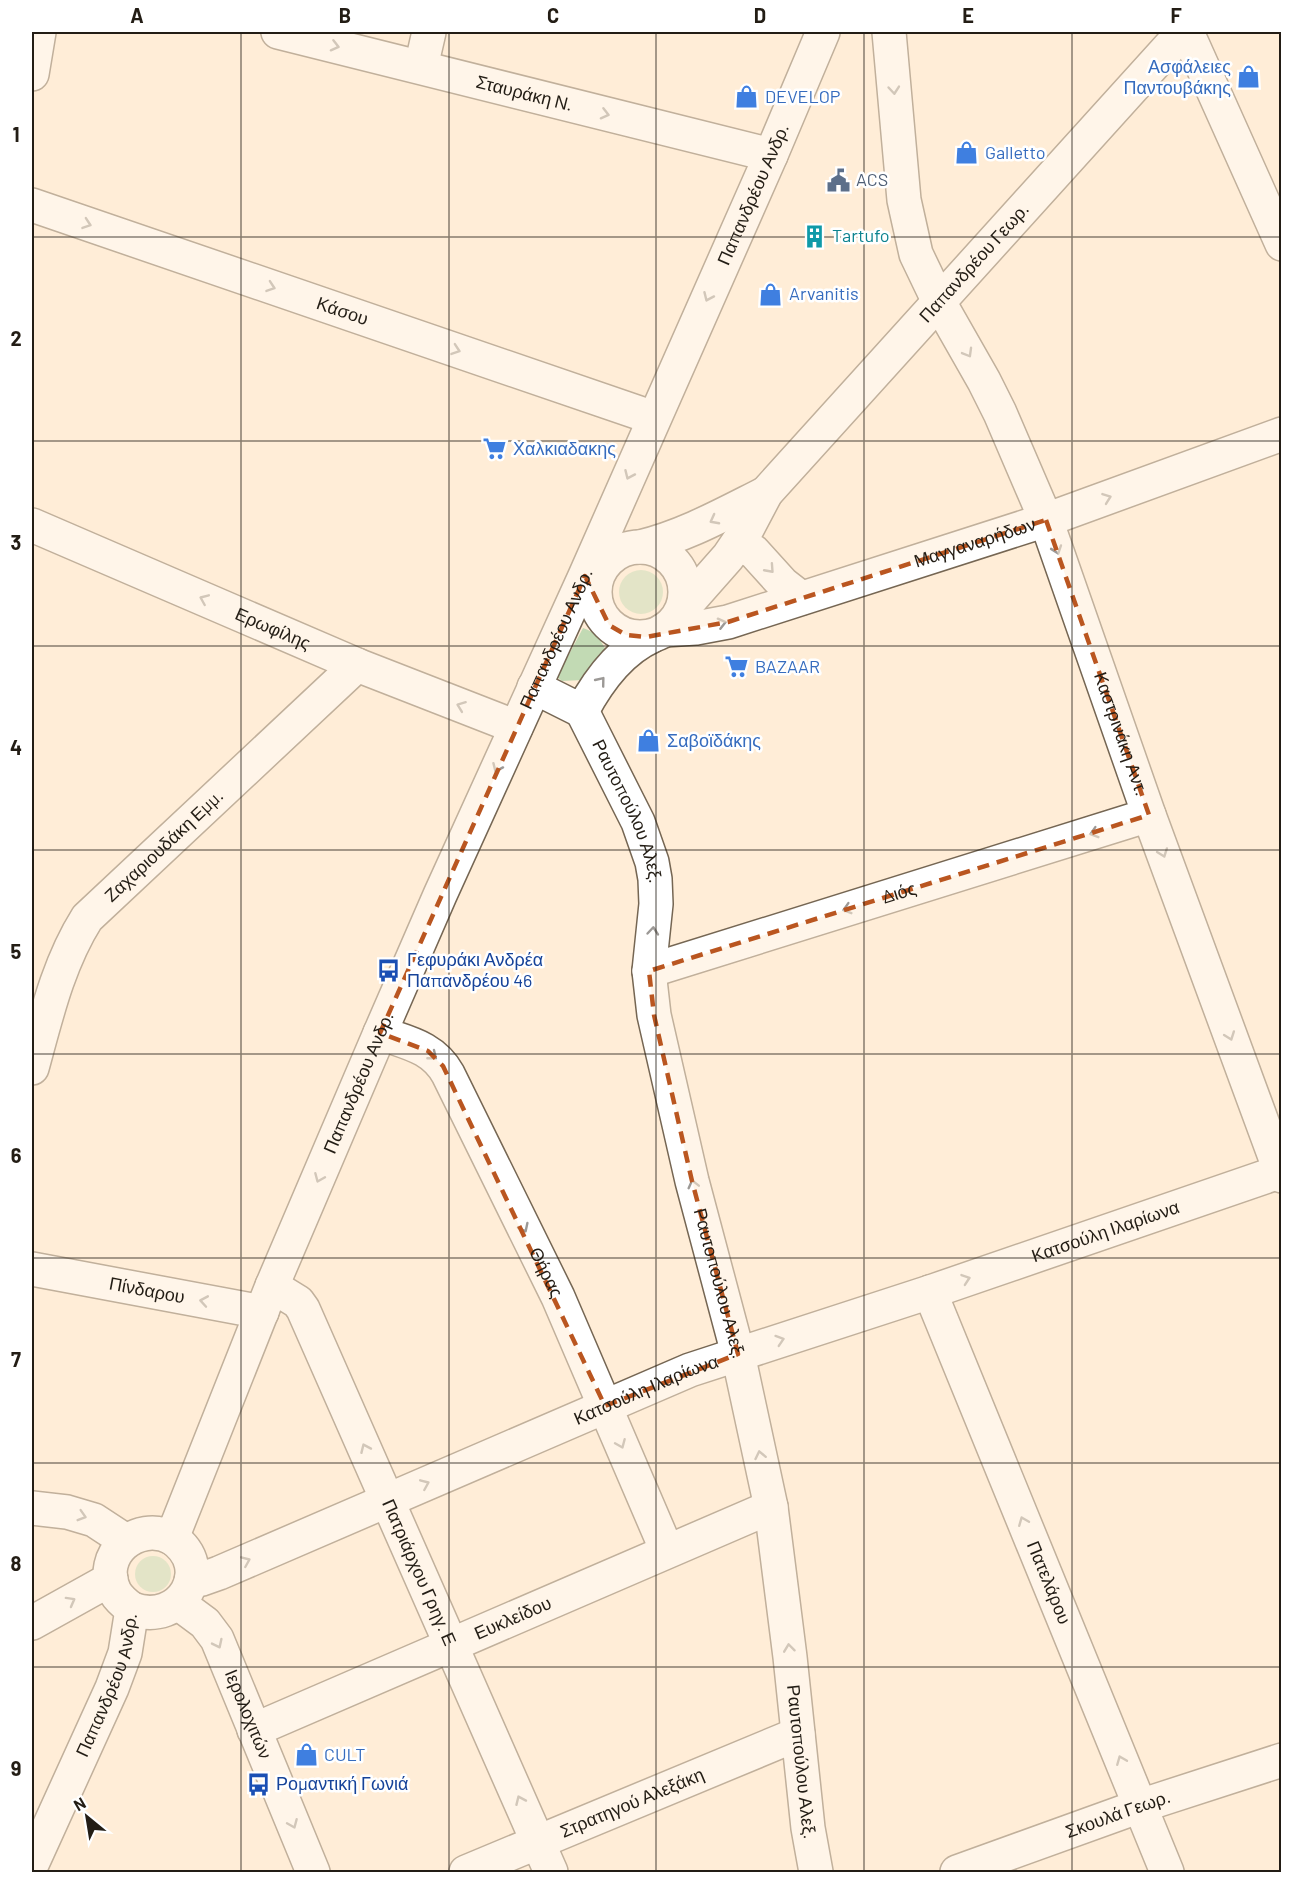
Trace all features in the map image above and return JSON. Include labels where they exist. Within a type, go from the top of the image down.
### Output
[{"type":"street","points":[[32,74],[39,32]]},
{"type":"street","name":"Σταυράκη Ν.","points":[[278,32],[771,155]]},
{"type":"street","points":[[421,68],[429,32]]},
{"type":"street","name":"Παπανδρέου Ανδρ.","points":[[172,1538],[267,1299],[380,1033],[516,728],[559,699],[607,566],[654,418],[823,32]]},
{"type":"street","points":[[889,32],[906,209],[916,254],[939,302]]},
{"type":"street","points":[[1185,32],[1281,244]]},
{"type":"street","name":"Παπανδρέου Γεωρ.","points":[[766,493],[1185,32]]},
{"type":"street","name":"Κάσου","points":[[32,205],[654,418]]},
{"type":"street","name":"Καστρινάκη Αντ.","points":[[939,302],[1000,413],[1046,520],[1149,815],[1281,1173]]},
{"type":"street","name":"Μαγγαναρήδων","points":[[607,566],[605,620],[615,629],[632,637],[666,625],[712,626],[1046,520],[1281,434]]},
{"type":"street","points":[[559,699],[596,688],[614,666],[638,644],[666,625],[713,576],[738,543],[766,493]]},
{"type":"street","points":[[607,566],[689,532],[766,493]]},
{"type":"street","name":"Ερωφίλης","points":[[32,525],[357,665],[516,728]]},
{"type":"street","points":[[738,543],[754,552],[783,584],[801,598]]},
{"type":"street","points":[[607,566],[647,547],[661,552],[678,566],[685,586],[666,625]]},
{"type":"street","name":"Ζαχαριουδάκη Εμμ.","points":[[32,1068],[63,963],[87,918],[357,665]]},
{"type":"street","name":"Ραυτοπούλου Αλεξ.","points":[[559,699],[638,822],[652,861],[656,904],[649,971],[654,1015],[687,1159],[738,1354],[771,1507],[807,1828],[816,1872]]},
{"type":"street","name":"Διός","points":[[649,971],[1149,815]]},
{"type":"street","name":"Θήρας","points":[[380,1033],[428,1051],[443,1066],[558,1297],[667,1551]]},
{"type":"street","name":"Κατσούλη Ιλαρίωνα","points":[[184,1592],[202,1579],[690,1370],[930,1292],[1281,1173]]},
{"type":"street","name":"Πίνδαρου","points":[[32,1269],[267,1299]]},
{"type":"street","name":"Πατελάρου","points":[[930,1292],[1167,1872]]},
{"type":"street","name":"Πατριάρχου Γρηγ. Ε","points":[[267,1299],[298,1302],[303,1310],[551,1872]]},
{"type":"street","name":"Ευκλείδου","points":[[254,1730],[451,1643],[771,1507]]},
{"type":"street","points":[[32,1508],[67,1512],[94,1520],[126,1541]]},
{"type":"street","points":[[32,1623],[111,1578],[113,1558],[126,1541],[136,1535],[148,1533],[172,1538],[187,1553],[191,1567],[184,1592],[166,1611],[152,1614],[132,1609]]},
{"type":"street","name":"Παπανδρέου Ανδρ.","points":[[32,1864],[112,1688],[125,1653],[132,1609],[120,1599],[111,1578]]},
{"type":"street","name":"Ιερολοχιτών","points":[[184,1592],[217,1639],[314,1872]]},
{"type":"street","name":"Στρατηγού Αλεξάκη","points":[[466,1872],[798,1734]]},
{"type":"street","name":"Σκουλά Γεωρ.","points":[[957,1872],[1140,1806],[1281,1760]]},
{"type":"highlighted area","points":[[1046,520],[1149,815],[649,971],[654,1015],[692,1181],[738,1354],[605,1406],[443,1066],[428,1051],[380,1033],[585,576],[609,625],[626,635],[646,637],[728,622]]},
{"type":"green space","points":[[641,570],[650,571],[657,576],[662,583],[662,601],[657,608],[650,613],[641,614],[632,613],[625,608],[620,601],[619,592],[620,583],[625,576],[632,571]]},
{"type":"green space","points":[[583,628],[598,638],[608,654],[583,680],[562,681],[557,677]]},
{"type":"green space","points":[[153,1556],[165,1562],[171,1574],[165,1586],[153,1592],[141,1586],[135,1574],[141,1562]]},
{"type":"place","name":"Ασφάλειες Παντουβάκης","points":[[1249,77]]},
{"type":"place","name":"DEVELOP","points":[[747,97]]},
{"type":"place","name":"Galletto","points":[[967,153]]},
{"type":"place","name":"ACS","points":[[838,180]]},
{"type":"place","name":"Tartufo","points":[[814,236]]},
{"type":"place","name":"Arvanitis","points":[[771,294]]},
{"type":"place","name":"Χαλκιαδακης","points":[[495,449]]},
{"type":"place","name":"BAZAAR","points":[[737,667]]},
{"type":"place","name":"Σαβοϊδάκης","points":[[649,741]]},
{"type":"place","name":"Γεφυράκι Ανδρέα Παπανδρέου 46","points":[[389,970]]},
{"type":"place","name":"CULT","points":[[306,1755]]},
{"type":"place","name":"Ρομαντική Γωνιά","points":[[258,1784]]}]
